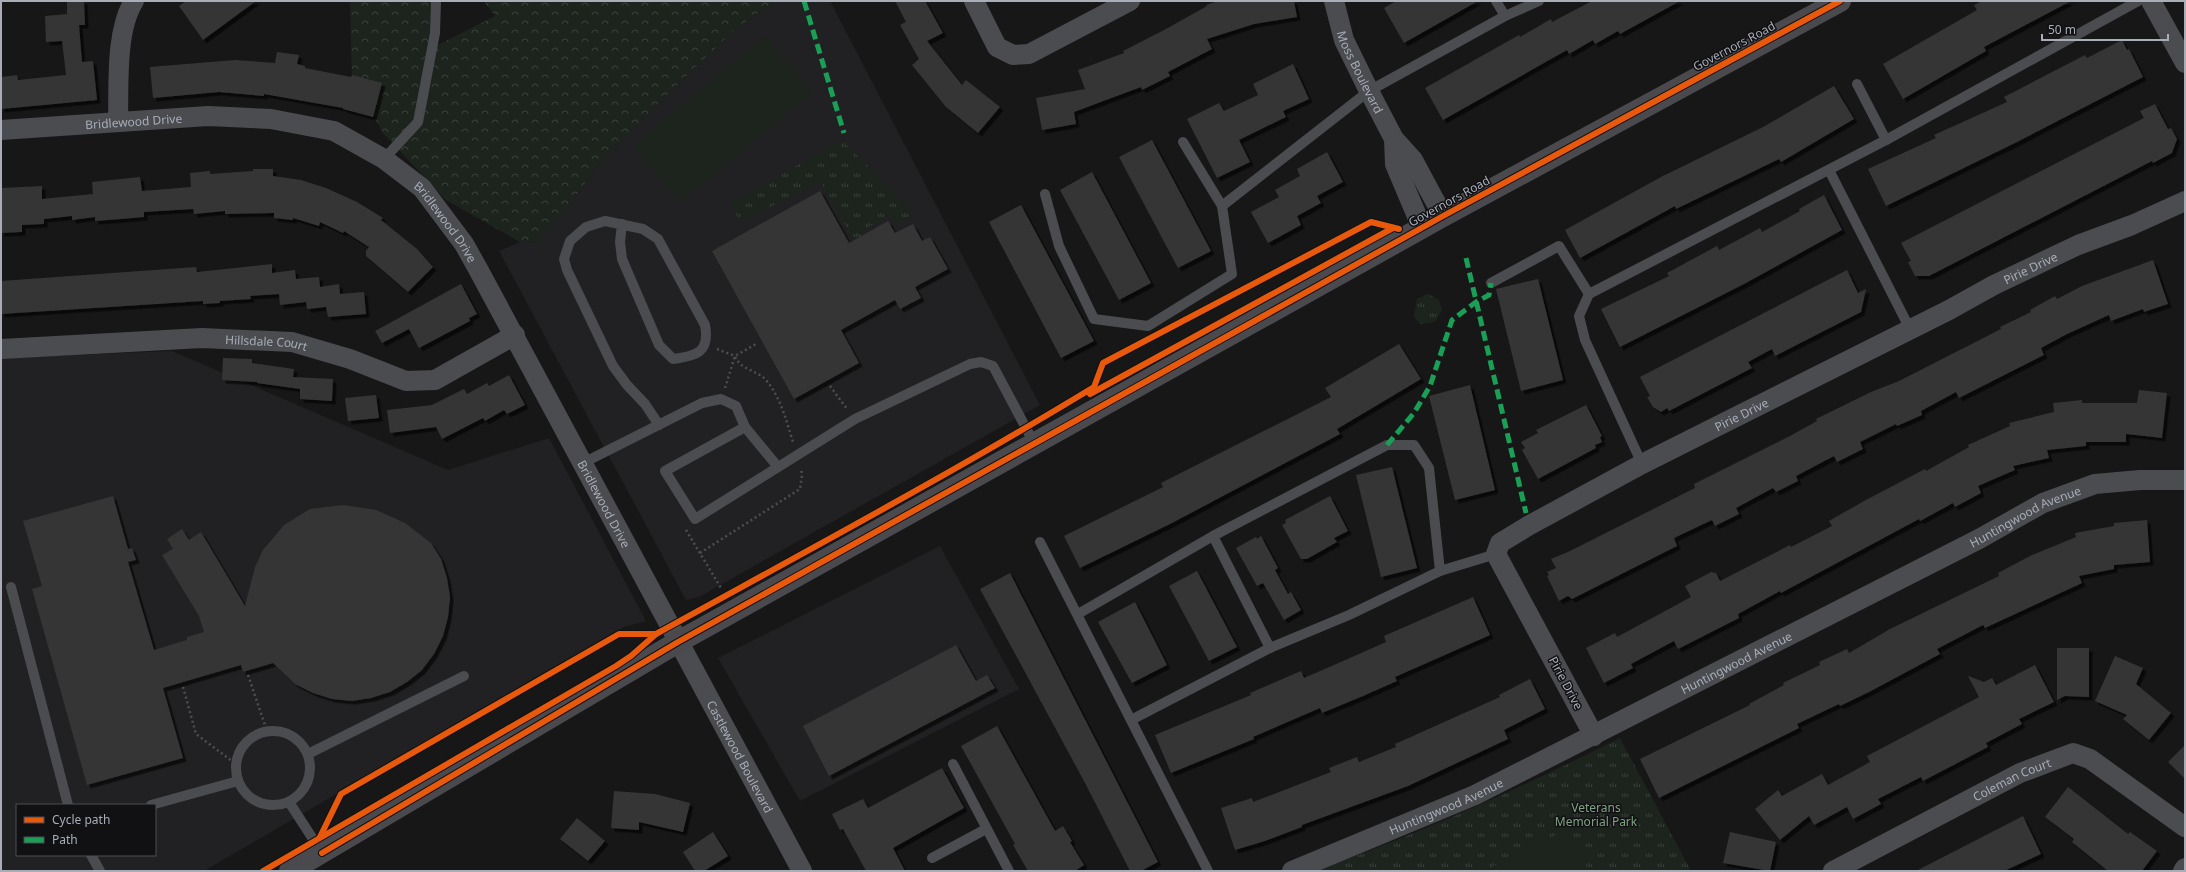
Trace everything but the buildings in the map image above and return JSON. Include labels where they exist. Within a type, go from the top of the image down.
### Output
[{"type":"main road","name":"Governors Road","points":[[290,871],[678,642],[1035,445],[1443,216],[1840,1]]},
{"type":"street","points":[[118,122],[122,38],[130,8],[134,1]]},
{"type":"street","points":[[974,1],[997,47],[1013,55],[1029,54],[1130,1]]},
{"type":"street","name":"Moss Boulevard","points":[[1334,1],[1344,40],[1369,91],[1394,139],[1413,160],[1443,216]]},
{"type":"street","points":[[2151,1],[2185,63]]},
{"type":"street","name":"Bridlewood Drive","points":[[1,130],[208,116],[271,119],[334,131],[384,159],[422,188],[464,244],[515,335],[678,642]]},
{"type":"street","name":"Moss Boulevard","points":[[1394,139],[1395,164],[1422,228]]},
{"type":"street","name":"Pirie Drive","points":[[1594,736],[1496,554],[1500,543],[1528,526],[1642,464],[1910,329],[1994,284],[2078,245],[2132,225],[2185,201]]},
{"type":"street","name":"Hillsdale Court","points":[[1,349],[202,338],[292,342],[350,359],[406,381],[435,380],[515,335]]},
{"type":"street","name":"Huntingwood Avenue","points":[[1292,871],[1475,795],[1980,539],[2042,503],[2095,484],[2140,480],[2185,480]]},
{"type":"street","name":"Castlewood Boulevard","points":[[678,642],[802,871]]},
{"type":"street","name":"Coleman Court","points":[[1833,871],[2020,773],[2073,753],[2090,759],[2185,827]]},
{"type":"lane","points":[[384,159],[418,122],[435,33],[436,1]]},
{"type":"lane","points":[[1496,1],[1505,16]]},
{"type":"lane","points":[[1222,206],[1369,91],[1505,16],[1538,1]]},
{"type":"lane","points":[[1642,464],[1585,340],[1579,316],[1589,294],[1886,140],[2138,1]]},
{"type":"lane","points":[[1857,84],[1886,140]]},
{"type":"lane","points":[[1045,194],[1059,246],[1094,318],[1148,326],[1232,274],[1222,206],[1183,142]]},
{"type":"lane","points":[[1828,170],[1910,329]]},
{"type":"lane","points":[[622,224],[620,242],[622,259],[659,345],[673,359],[690,357],[703,349],[708,339],[705,325],[658,239],[643,229],[622,224],[605,221],[586,227],[570,241],[564,259],[567,270],[613,366],[627,385],[645,404],[659,425]]},
{"type":"lane","points":[[1491,283],[1558,246],[1589,294]]},
{"type":"lane","points":[[745,427],[664,471],[694,519],[854,419],[970,364],[980,362],[993,366],[1035,445]]},
{"type":"lane","points":[[583,463],[702,404],[721,399],[736,406],[745,427],[778,467]]},
{"type":"lane","points":[[1078,614],[1213,536],[1387,445],[1414,445],[1429,468],[1440,571]]},
{"type":"lane","points":[[1213,536],[1270,648]]},
{"type":"lane","points":[[1040,542],[1208,871]]},
{"type":"lane","points":[[1131,720],[1270,648],[1348,615],[1440,571],[1496,554]]},
{"type":"lane","points":[[11,587],[68,804]]},
{"type":"lane","points":[[308,754],[464,676]]},
{"type":"lane","points":[[266,731],[278,731],[289,734],[299,741],[308,754],[311,767],[310,779],[301,794],[290,802],[275,806],[258,802],[248,796],[238,781],[236,764],[240,752],[246,743],[255,735],[266,731]]},
{"type":"lane","points":[[953,764],[1009,871]]},
{"type":"lane","points":[[155,804],[238,781]]},
{"type":"lane","points":[[290,802],[322,853]]},
{"type":"lane","points":[[932,858],[986,829]]},
{"type":"lane","points":[[92,856],[100,871]]},
{"type":"path","points":[[721,399],[735,356],[756,344]]},
{"type":"path","points":[[830,386],[854,419]]},
{"type":"path","points":[[694,519],[687,518],[681,522],[721,588]]},
{"type":"path","points":[[248,675],[266,731]]},
{"type":"path","points":[[182,688],[196,734],[236,764]]},
{"type":"shaded area","points":[[775,1],[830,1],[1040,405],[699,597],[686,600],[499,251],[520,242],[537,241],[568,207],[604,157],[734,30]]},
{"type":"shaded area","points":[[172,351],[448,470],[549,438],[646,621],[624,627],[204,871],[1,871],[1,358]]},
{"type":"shaded area","points":[[940,546],[1019,689],[800,801],[718,658]]},
{"type":"green space","points":[[350,1],[431,1],[430,49],[495,16],[484,1],[775,1],[734,30],[604,157],[568,207],[537,241],[520,242],[446,200],[383,133],[352,77]]},
{"type":"green space","points":[[765,36],[812,92],[680,202],[633,146]]},
{"type":"green space","points":[[842,140],[908,208],[912,215],[895,224],[890,215],[863,230],[869,238],[857,246],[821,182],[740,222],[730,203]]},
{"type":"green space","points":[[1428,294],[1439,300],[1442,310],[1435,322],[1420,324],[1414,317],[1417,299]]},
{"type":"green space","name":"Veterans Memorial Park","points":[[1620,738],[1691,871],[1313,871],[1391,842],[1469,810]]},
{"type":"green space","points":[[1568,829],[1589,871],[1484,871]]},
{"type":"marked path","points":[[804,1],[844,133]]},
{"type":"marked path","points":[[1466,258],[1526,513]]},
{"type":"marked path","points":[[1387,445],[1414,413],[1430,386],[1452,320],[1476,302],[1489,295],[1491,283]]},
{"type":"cycle path","points":[[322,853],[678,642],[1443,216],[1840,1]]},
{"type":"cycle path","points":[[263,871],[616,666],[631,656],[656,634],[986,451],[1094,387],[1103,363],[1371,222],[1399,229]]},
{"type":"cycle path","points":[[1090,394],[1393,228]]},
{"type":"cycle path","points":[[320,837],[341,794],[619,634],[656,634]]}]
